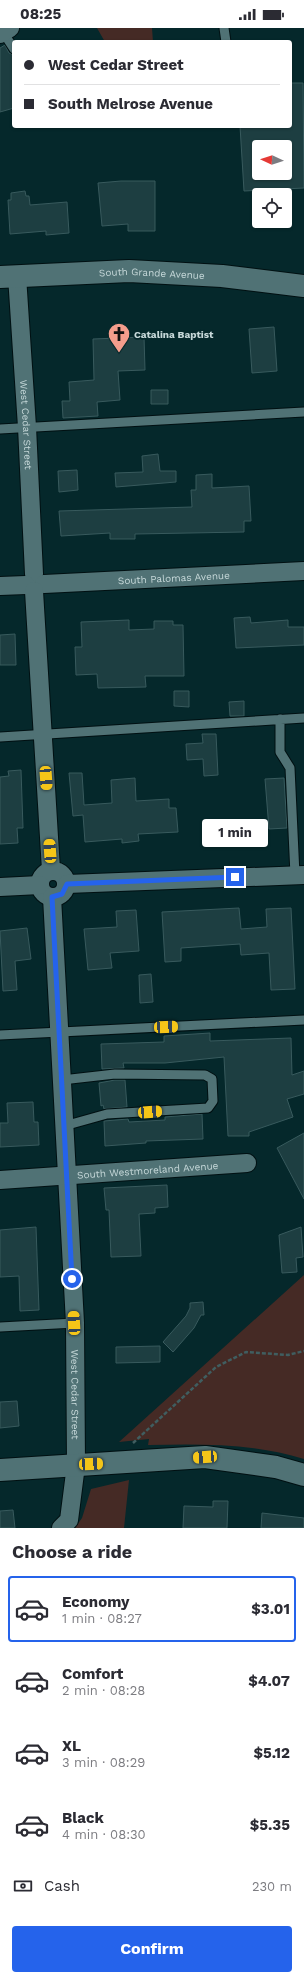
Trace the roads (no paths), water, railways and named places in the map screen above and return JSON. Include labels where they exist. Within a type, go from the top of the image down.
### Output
[{"type":"street","name":"South Grande Avenue","points":[[8,276],[129,271],[222,276],[304,286]]},
{"type":"street","name":"West Cedar Street","points":[[8,276],[27,427],[51,870]]},
{"type":"street","name":"South Palomas Avenue","points":[[0,586],[304,571]]},
{"type":"street","points":[[46,891],[41,877],[51,870],[62,873],[67,884]]},
{"type":"street","points":[[67,884],[300,875]]},
{"type":"street","points":[[0,887],[62,894],[67,884]]},
{"type":"street","name":"West Cedar Street","points":[[46,891],[59,1032],[74,1323],[76,1465],[69,1520],[61,1528]]},
{"type":"street","name":"South Westmoreland Avenue","points":[[0,1180],[247,1163]]},
{"type":"street","points":[[0,1470],[205,1457],[276,1467],[304,1475]]},
{"type":"lane","points":[[224,28],[226,40]]},
{"type":"lane","points":[[4,32],[12,46]]},
{"type":"lane","points":[[0,429],[304,412]]},
{"type":"lane","points":[[0,737],[304,718]]},
{"type":"lane","points":[[280,720],[280,752],[290,768],[300,875]]},
{"type":"lane","points":[[0,1035],[304,1020]]},
{"type":"lane","points":[[62,1080],[115,1074],[205,1075],[212,1079],[213,1101],[208,1108],[107,1114],[64,1126]]},
{"type":"lane","points":[[0,1327],[74,1323]]},
{"type":"place","name":"Catalina Baptist","points":[[119,354]]}]
